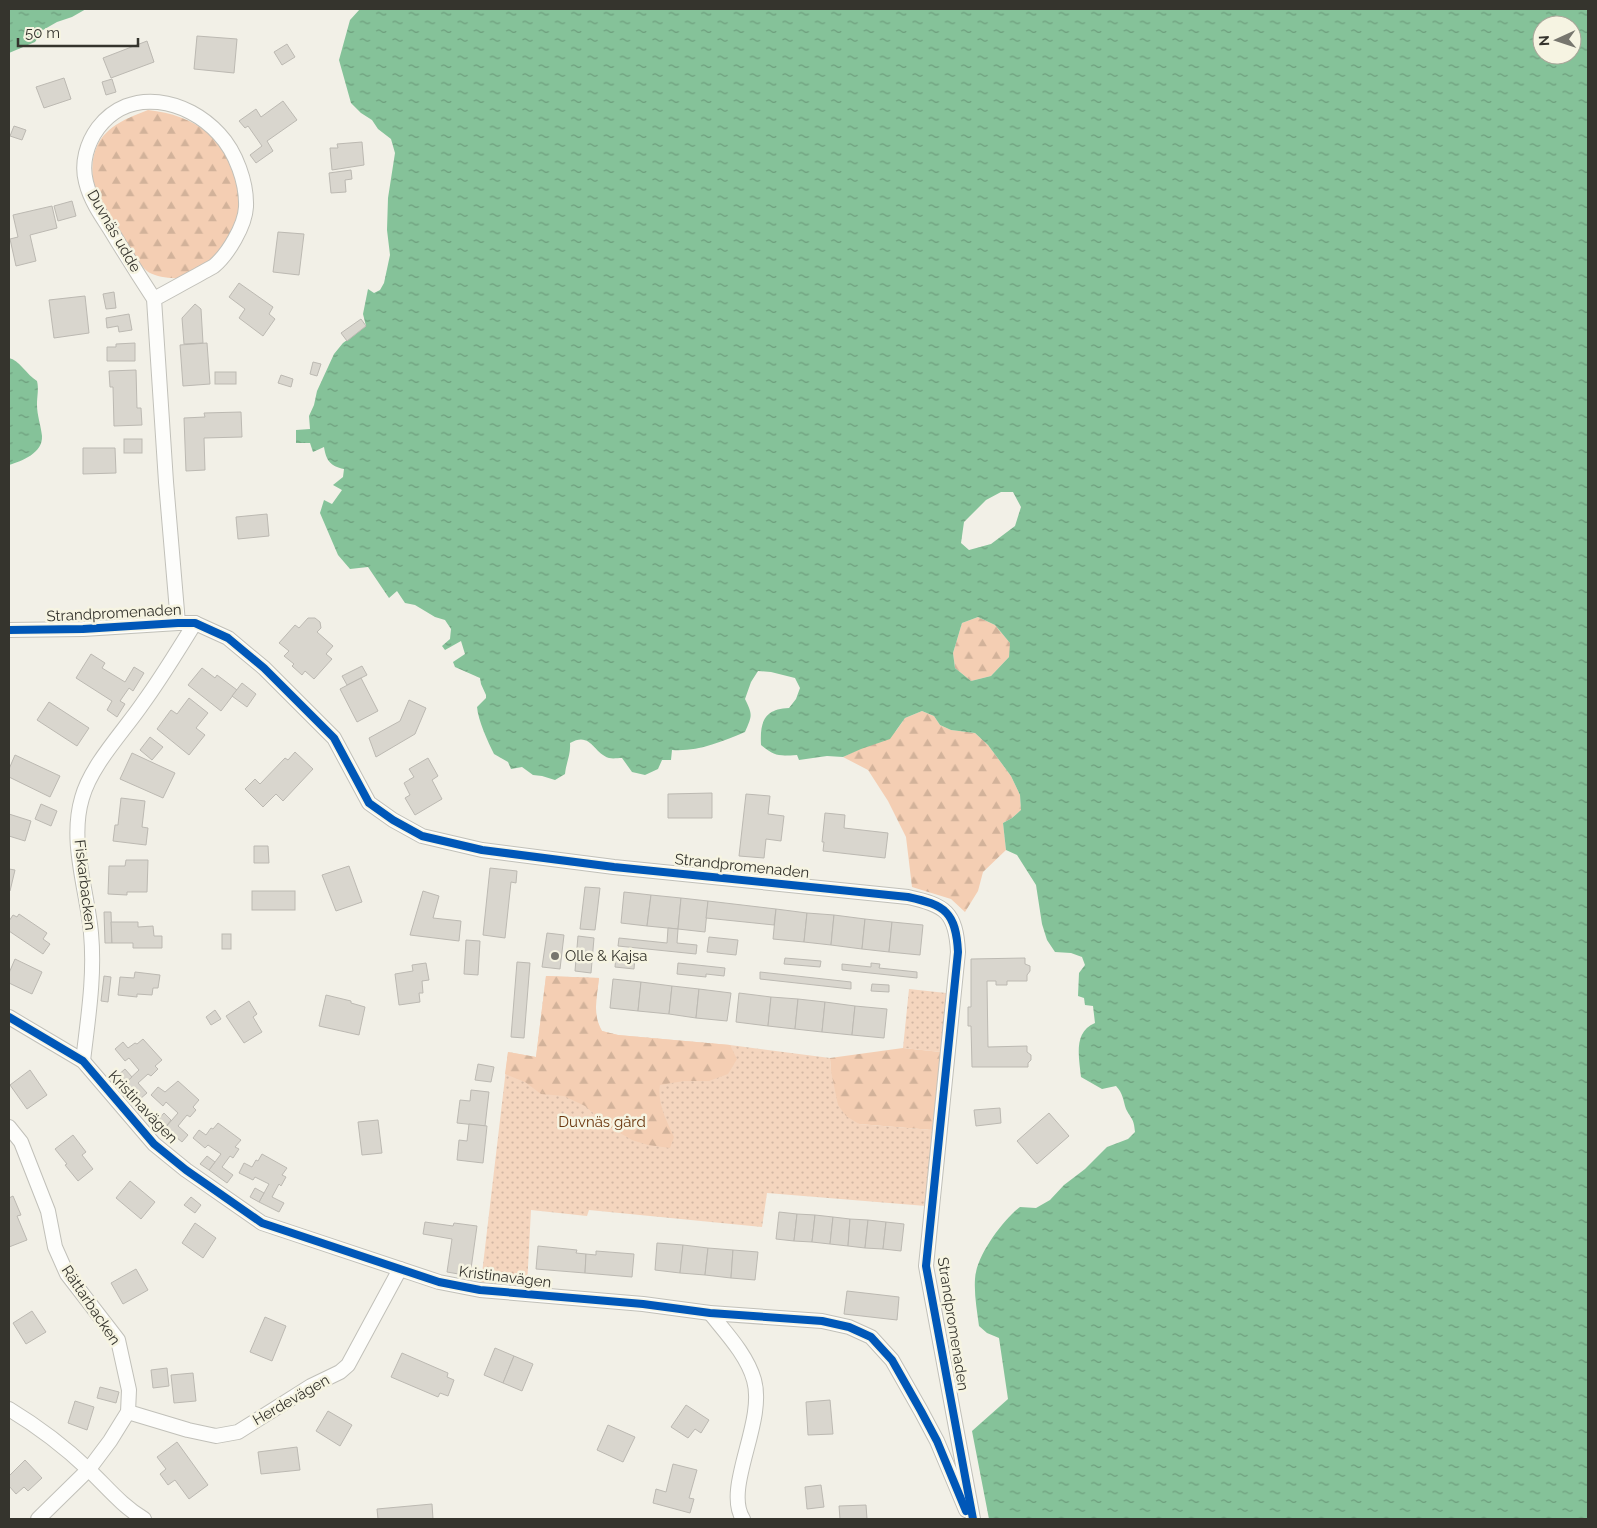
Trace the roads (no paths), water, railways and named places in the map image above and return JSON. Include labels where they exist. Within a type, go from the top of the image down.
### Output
[{"type":"street","name":"Duvnäs udde","points":[[154,298],[214,266],[236,240],[246,208],[243,180],[232,152],[220,134],[202,120],[177,105],[156,101],[128,104],[105,119],[91,137],[85,158],[85,180],[93,201],[154,298],[166,482],[178,623]]},
{"type":"street","name":"Strandpromenaden","points":[[9,630],[83,630],[178,623],[195,624],[228,638],[264,668],[334,738],[369,803],[393,820],[422,836],[482,850],[614,867],[908,897],[930,902],[942,908],[955,926],[958,952],[926,1266],[971,1519]]},
{"type":"street","name":"Fiskarbacken","points":[[82,1061],[92,990],[93,958],[91,931],[79,853],[78,831],[82,799],[95,769],[145,701],[195,624]]},
{"type":"street","name":"Kristinavägen","points":[[9,1017],[82,1061],[154,1144],[186,1170],[262,1223],[439,1282],[480,1290],[643,1304],[710,1313],[822,1321],[849,1327],[871,1337],[892,1360],[921,1411],[937,1441],[971,1519]]},
{"type":"street","name":"Rättarbacken","points":[[9,1127],[21,1142],[48,1211],[55,1247],[67,1274],[118,1340],[129,1390],[128,1412]]},
{"type":"street","name":"Herdevägen","points":[[128,1412],[188,1430],[216,1436],[238,1432],[311,1386],[340,1372],[348,1365],[400,1269]]},
{"type":"street","points":[[710,1313],[746,1360],[754,1381],[755,1415],[737,1488],[736,1503],[742,1519]]},
{"type":"street","points":[[9,1408],[31,1422],[89,1469],[129,1510],[144,1519]]},
{"type":"street","points":[[38,1519],[89,1469],[110,1441],[128,1412]]},
{"type":"water","points":[[9,9],[86,9],[43,30],[35,42],[9,53]]},
{"type":"water","points":[[360,9],[1588,9],[1588,1519],[989,1519],[972,1431],[1008,1399],[999,1338],[987,1333],[979,1326],[975,1279],[980,1260],[991,1239],[1006,1220],[1020,1207],[1036,1208],[1050,1200],[1107,1147],[1128,1139],[1135,1132],[1133,1121],[1116,1086],[1102,1089],[1081,1077],[1080,1039],[1083,1032],[1095,1023],[1093,1006],[1085,1005],[1084,998],[1078,996],[1079,973],[1085,965],[1082,957],[1071,953],[1055,952],[1047,940],[1042,924],[1036,885],[1017,855],[1006,850],[1003,823],[1021,810],[1020,795],[1011,776],[988,745],[975,733],[951,730],[940,725],[934,716],[922,711],[905,718],[890,739],[843,757],[827,756],[799,760],[797,755],[774,754],[761,745],[763,724],[768,714],[780,709],[789,708],[796,699],[800,688],[795,678],[771,672],[758,671],[751,682],[745,699],[751,716],[745,732],[700,748],[672,750],[671,760],[662,760],[658,769],[645,775],[632,772],[622,758],[609,758],[583,740],[570,743],[565,774],[555,780],[533,775],[522,767],[511,769],[508,762],[494,754],[484,731],[477,707],[486,698],[480,678],[455,667],[453,662],[465,654],[461,641],[445,650],[442,646],[450,639],[451,629],[445,620],[435,617],[415,605],[405,603],[397,591],[389,598],[368,567],[350,569],[338,555],[320,513],[324,500],[332,504],[342,490],[333,485],[343,477],[344,469],[330,462],[324,447],[313,452],[310,443],[296,443],[296,430],[310,429],[309,416],[317,391],[334,354],[343,343],[366,326],[363,314],[368,289],[374,293],[380,290],[384,283],[390,255],[387,230],[388,198],[395,153],[391,139],[351,103],[339,60],[350,20]],"holes":[[[1001,492],[1013,492],[1021,507],[1015,526],[991,544],[969,550],[961,543],[964,522],[986,500]],[[978,617],[995,625],[1010,643],[1009,657],[991,676],[971,681],[955,668],[953,653],[962,623]]]},
{"type":"water","points":[[9,358],[13,359],[37,381],[37,409],[42,436],[39,447],[35,452],[25,459],[9,465]]},
{"type":"place","name":"Olle & Kajsa","points":[[555,956]]},
{"type":"park label","name":"Duvnäs gård","points":[[602,1122]]}]
